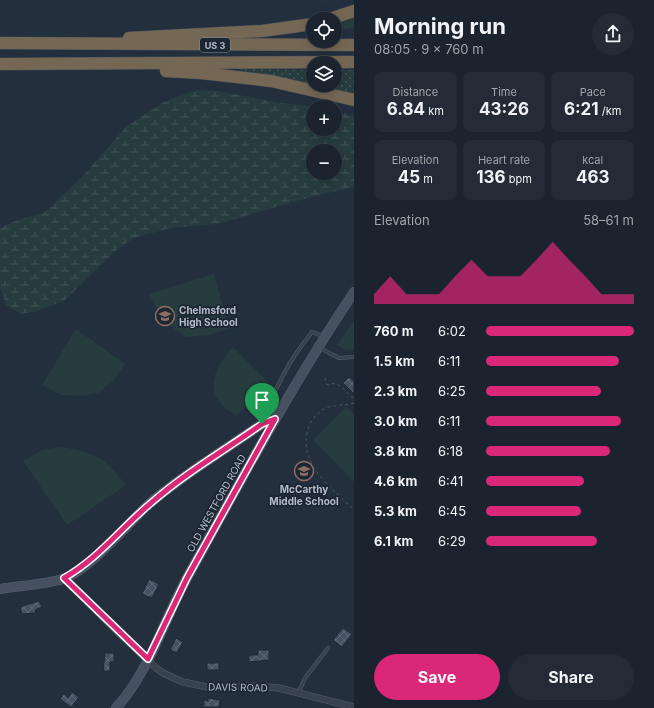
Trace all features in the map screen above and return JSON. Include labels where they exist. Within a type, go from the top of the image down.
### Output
[{"type":"highway","points":[[342,15],[354,11]]},
{"type":"highway","points":[[76,45],[144,37],[262,30],[306,25]]},
{"type":"highway","name":"US 3","points":[[0,44],[354,45]]},
{"type":"highway","name":"US 3","points":[[0,64],[83,65],[354,62]]},
{"type":"highway","points":[[83,65],[241,77],[271,81],[354,100]]},
{"type":"main road","name":"OLD WESTFORD ROAD","points":[[116,708],[133,686],[148,659],[187,578],[275,419],[318,347],[354,292]]},
{"type":"main road","points":[[0,589],[64,578],[80,569],[115,538],[150,503],[177,482],[262,424],[275,419]]},
{"type":"street","name":"DAVIS ROAD","points":[[64,578],[148,659],[166,674],[183,682],[207,687],[268,686],[354,708]]},
{"type":"lane","points":[[266,405],[276,391],[296,352],[312,332],[325,337]]},
{"type":"lane","points":[[318,347],[339,358],[352,357],[354,362]]},
{"type":"lane","points":[[298,694],[308,673],[328,648]]},
{"type":"path","points":[[325,378],[327,385],[333,382],[338,384],[354,398]]},
{"type":"path","points":[[354,403],[335,405],[324,409],[314,417],[308,427],[306,447],[308,458],[314,468],[354,510]]},
{"type":"green space","points":[[354,16],[354,27],[342,30],[342,20]]},
{"type":"green space","points":[[239,69],[306,70],[306,85],[239,72]]},
{"type":"green space","points":[[342,69],[354,70],[354,94],[342,92]]},
{"type":"green space","points":[[196,90],[218,91],[280,103],[306,106],[306,136],[342,136],[342,113],[354,116],[354,187],[310,197],[218,224],[171,228],[133,238],[114,252],[64,301],[37,311],[21,314],[6,305],[0,287],[0,228],[20,219],[44,213],[80,179],[127,126],[164,102]]},
{"type":"green space","points":[[214,274],[229,329],[209,335],[186,337],[173,328],[164,318],[156,308],[149,294]]},
{"type":"green space","points":[[354,320],[354,349],[345,350],[337,345]]},
{"type":"green space","points":[[76,329],[125,364],[112,382],[98,393],[83,396],[61,395],[42,385]]},
{"type":"green space","points":[[233,347],[269,383],[236,416],[219,401],[214,391],[215,377],[220,364]]},
{"type":"green space","points":[[346,407],[354,415],[354,482],[313,440]]},
{"type":"green space","points":[[61,447],[91,454],[105,462],[126,485],[67,525],[23,461],[42,450]]},
{"type":"building","points":[[349,377],[354,381],[354,394],[343,383]]},
{"type":"building","points":[[149,579],[159,584],[152,598],[142,594]]},
{"type":"building","points":[[39,601],[42,607],[35,610],[36,613],[22,614],[20,607]]},
{"type":"building","points":[[343,628],[352,634],[342,647],[333,640]]},
{"type":"building","points":[[176,638],[183,642],[177,653],[170,650]]},
{"type":"building","points":[[258,650],[269,650],[269,660],[249,662],[249,655],[258,655]]},
{"type":"building","points":[[105,653],[114,653],[114,662],[110,662],[110,671],[103,671]]},
{"type":"building","points":[[207,663],[219,663],[219,670],[207,670]]},
{"type":"building","points":[[72,692],[79,697],[71,707],[60,699],[64,694],[68,698]]},
{"type":"building","points":[[208,698],[220,700],[219,707],[203,707],[204,700],[208,701]]},
{"type":"place","name":"Chelmsford High School","points":[[165,316]]},
{"type":"place","name":"McCarthy Middle School","points":[[304,471]]},
{"type":"route","points":[[275,419],[187,578],[148,659],[125,639],[64,578],[80,569],[115,538],[150,503],[177,482],[262,424],[275,419]]}]
